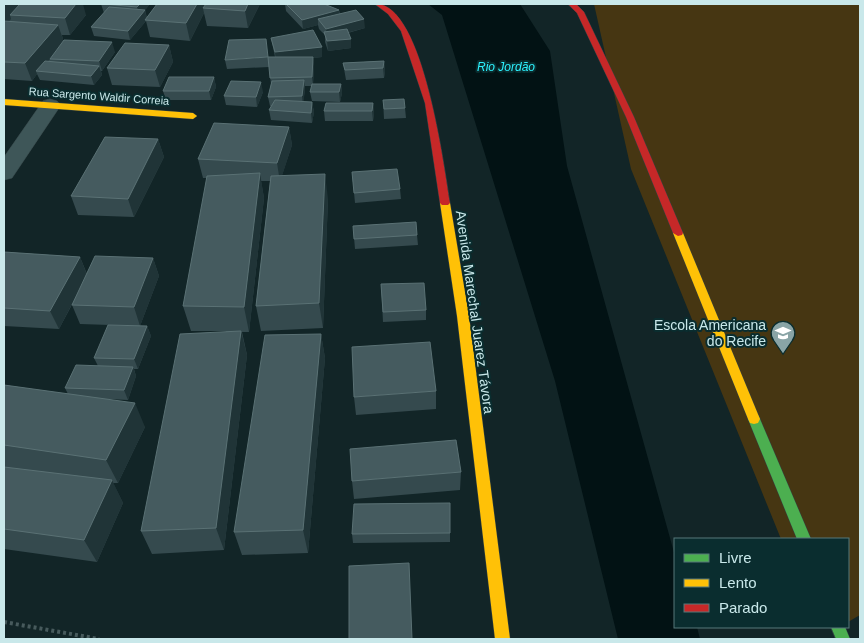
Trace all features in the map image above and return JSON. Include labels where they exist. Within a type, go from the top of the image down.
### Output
[{"type":"main road","name":"Avenida Marechal Juarez Távora","points":[[379,4],[391,12],[405,31],[428,103],[463,316],[503,639]]},
{"type":"main road","points":[[572,4],[580,12],[630,117],[804,538]]},
{"type":"main road","name":"Rua Sargento Waldir Correia","points":[[4,102],[193,116]]},
{"type":"street","points":[[4,173],[50,105]]},
{"type":"path","points":[[4,622],[99,639]]},
{"type":"shaded area","name":"Escola Americana do Recife","points":[[594,4],[860,4],[860,615],[849,621],[849,538],[781,538],[631,169]]},
{"type":"water","name":"Rio Jordão","points":[[428,4],[520,4],[550,51],[567,166],[674,552],[674,628],[697,628],[700,639],[618,639],[555,381],[442,15]]},
{"type":"building","points":[[20,4],[76,4],[65,18],[10,15]]},
{"type":"building","points":[[104,4],[140,4],[137,7]]},
{"type":"building","points":[[157,4],[197,4],[186,23],[145,20]]},
{"type":"building","points":[[206,4],[248,4],[245,11],[203,8]]},
{"type":"building","points":[[286,4],[324,4],[339,10],[302,20]]},
{"type":"building","points":[[109,7],[145,10],[128,31],[91,27]]},
{"type":"building","points":[[356,10],[364,19],[326,29],[318,19]]},
{"type":"building","points":[[4,21],[58,25],[25,63],[4,62]]},
{"type":"building","points":[[347,29],[351,39],[327,41],[324,32]]},
{"type":"building","points":[[313,30],[322,47],[275,52],[271,38]]},
{"type":"building","points":[[266,39],[268,57],[225,60],[229,40]]},
{"type":"building","points":[[64,40],[112,42],[99,61],[50,59]]},
{"type":"building","points":[[125,43],[169,45],[155,70],[107,68]]},
{"type":"building","points":[[268,57],[313,57],[312,77],[270,78]]},
{"type":"building","points":[[45,61],[99,66],[91,76],[36,71]]},
{"type":"building","points":[[384,61],[383,68],[345,70],[343,63]]},
{"type":"building","points":[[169,77],[214,77],[209,91],[163,91]]},
{"type":"building","points":[[304,80],[302,96],[268,97],[272,81]]},
{"type":"building","points":[[231,81],[261,82],[256,97],[224,96]]},
{"type":"building","points":[[312,84],[341,84],[339,92],[310,92]]},
{"type":"building","points":[[404,99],[405,108],[384,109],[383,100]]},
{"type":"building","points":[[275,100],[312,102],[311,113],[269,110]]},
{"type":"building","points":[[326,103],[373,103],[372,111],[324,111]]},
{"type":"building","points":[[214,123],[289,127],[277,163],[198,159]]},
{"type":"building","points":[[105,137],[158,139],[128,199],[71,196]]},
{"type":"building","points":[[397,169],[400,189],[354,193],[352,172]]},
{"type":"building","points":[[260,173],[244,307],[183,306],[207,176]]},
{"type":"building","points":[[325,174],[319,303],[256,306],[271,176]]},
{"type":"building","points":[[416,222],[417,235],[354,239],[353,226]]},
{"type":"building","points":[[4,252],[80,257],[50,311],[4,308]]},
{"type":"building","points":[[95,256],[153,258],[134,307],[72,305]]},
{"type":"building","points":[[424,283],[426,310],[383,312],[381,284]]},
{"type":"building","points":[[108,325],[147,326],[134,359],[94,358]]},
{"type":"building","points":[[241,331],[216,528],[141,531],[180,334]]},
{"type":"building","points":[[321,334],[303,530],[234,532],[265,335]]},
{"type":"building","points":[[430,342],[436,391],[354,397],[352,347]]},
{"type":"building","points":[[76,365],[133,367],[124,390],[65,388]]},
{"type":"building","points":[[4,385],[135,403],[106,460],[4,445]]},
{"type":"building","points":[[456,440],[461,472],[352,481],[350,449]]},
{"type":"building","points":[[4,467],[112,480],[84,540],[4,529]]},
{"type":"building","points":[[450,503],[450,533],[352,534],[354,504]]},
{"type":"building","points":[[409,563],[412,639],[349,639],[349,566]]},
{"type":"traffic: fast","points":[[754,419],[804,538]]},
{"type":"traffic: fast","points":[[838,628],[843,639]]},
{"type":"traffic: slow","points":[[4,102],[193,116]]},
{"type":"traffic: slow","points":[[445,203],[463,316],[503,639]]},
{"type":"traffic: slow","points":[[678,233],[754,419]]},
{"type":"traffic: jam","points":[[379,4],[391,12],[405,31],[429,103],[445,203]]},
{"type":"traffic: jam","points":[[572,4],[580,12],[630,117],[678,233]]},
{"type":"place","name":"Escola Americana do Recife","points":[[783,354]]}]
